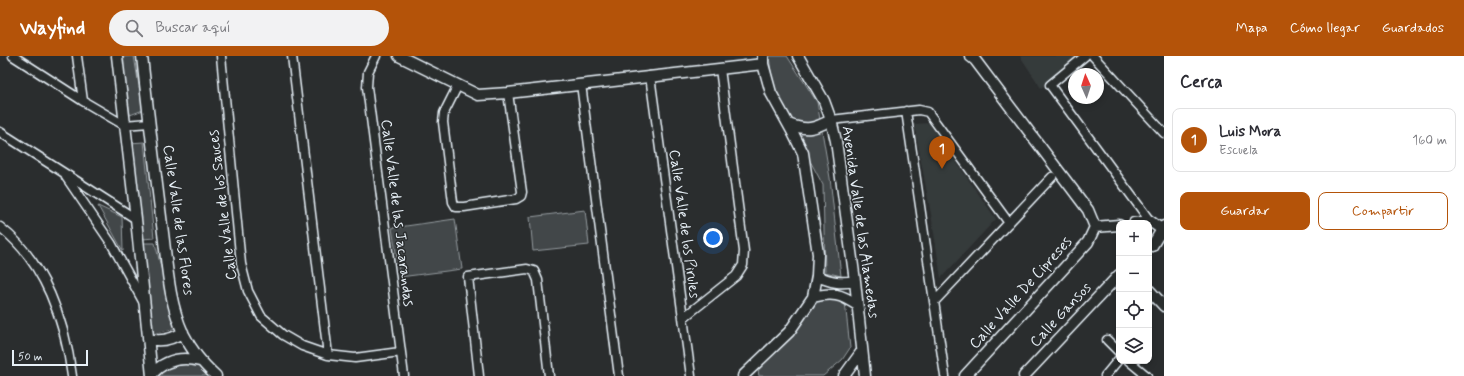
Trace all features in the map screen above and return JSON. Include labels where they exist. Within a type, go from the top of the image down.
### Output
[{"type":"street","points":[[13,56],[83,101],[124,125],[149,124]]},
{"type":"street","points":[[77,56],[83,101]]},
{"type":"street","points":[[117,56],[152,375]]},
{"type":"street","name":"Calle Valle de las Flores","points":[[142,56],[149,124],[171,286],[176,312],[183,332],[200,361],[216,376]]},
{"type":"street","name":"Calle Valle de los Sauces","points":[[221,56],[241,264],[248,290],[262,316],[284,335],[302,346],[328,355],[356,358],[400,352]]},
{"type":"street","points":[[292,56],[328,355]]},
{"type":"street","name":"Calle Valle de las Jacarandas","points":[[376,56],[368,72],[367,87],[404,376]]},
{"type":"street","points":[[399,56],[478,94],[508,93],[720,69],[763,60],[771,93],[803,153],[818,254],[817,276],[813,297],[788,332],[743,376]]},
{"type":"street","name":"Avenida Valle de las Alamedas","points":[[798,56],[824,101],[831,120],[836,141],[855,281],[865,376]]},
{"type":"street","points":[[970,56],[975,60],[1088,210],[1095,227],[1116,224]]},
{"type":"street","points":[[1085,56],[1050,86],[1149,220]]},
{"type":"street","points":[[1093,56],[1164,133]]},
{"type":"street","points":[[682,318],[736,276],[743,265],[744,251],[720,69]]},
{"type":"street","name":"Calle Valle de los Pirules","points":[[650,76],[691,376]]},
{"type":"street","points":[[581,84],[619,376]]},
{"type":"street","points":[[458,85],[444,113],[442,122],[453,202],[456,207],[516,199],[521,196],[522,192],[508,93]]},
{"type":"street","points":[[788,124],[799,128],[809,129],[816,128],[831,120],[918,110],[928,112],[1009,223]]},
{"type":"street","points":[[906,111],[945,376]]},
{"type":"street","points":[[0,132],[136,219]]},
{"type":"street","points":[[63,173],[111,243],[144,304]]},
{"type":"street","points":[[934,302],[1052,177]]},
{"type":"street","points":[[1152,223],[1163,232],[1152,246]]},
{"type":"street","points":[[0,227],[21,246],[37,269],[49,292],[58,312],[72,376]]},
{"type":"street","name":"Calle Valle De Cipreses","points":[[965,376],[1088,242],[1095,227]]},
{"type":"street","points":[[479,376],[468,277],[527,269],[534,271],[538,280],[549,376]]},
{"type":"street","points":[[817,276],[836,283],[855,281]]},
{"type":"street","name":"Calle Gansos","points":[[1024,376],[1116,278]]},
{"type":"street","points":[[1151,292],[1164,306]]},
{"type":"street","points":[[813,297],[824,294],[836,295],[845,297],[857,305]]},
{"type":"street","points":[[148,340],[163,341],[183,332]]},
{"type":"street","points":[[1106,340],[1116,349]]},
{"type":"street","points":[[844,376],[862,351]]},
{"type":"street","points":[[152,375],[158,368],[173,360],[182,358],[200,361]]},
{"type":"street","points":[[1105,376],[1116,363]]},
{"type":"street","points":[[1133,364],[1147,376]]},
{"type":"shaded area","points":[[134,56],[143,110],[130,115],[122,57]]},
{"type":"shaded area","points":[[769,56],[787,56],[817,102],[830,178],[841,276],[825,272],[823,185],[779,103],[772,79]]},
{"type":"shaded area","points":[[1020,56],[1080,56],[1041,88]]},
{"type":"shaded area","points":[[929,123],[996,219],[941,278],[931,214],[914,124]]},
{"type":"shaded area","points":[[144,142],[154,238],[143,239],[129,143]]},
{"type":"shaded area","points":[[98,206],[122,217],[123,251]]},
{"type":"shaded area","points":[[585,210],[589,245],[533,251],[530,217]]},
{"type":"shaded area","points":[[455,219],[462,269],[400,277],[392,228]]},
{"type":"shaded area","points":[[142,243],[155,243],[176,328],[153,334]]},
{"type":"shaded area","points":[[822,295],[845,302],[850,348],[842,360],[823,376],[759,376],[758,370],[762,362],[802,315]]},
{"type":"shaded area","points":[[174,361],[199,364],[209,376],[159,376],[161,368]]},
{"type":"place","name":"Luis Mora","points":[[942,169]]}]
